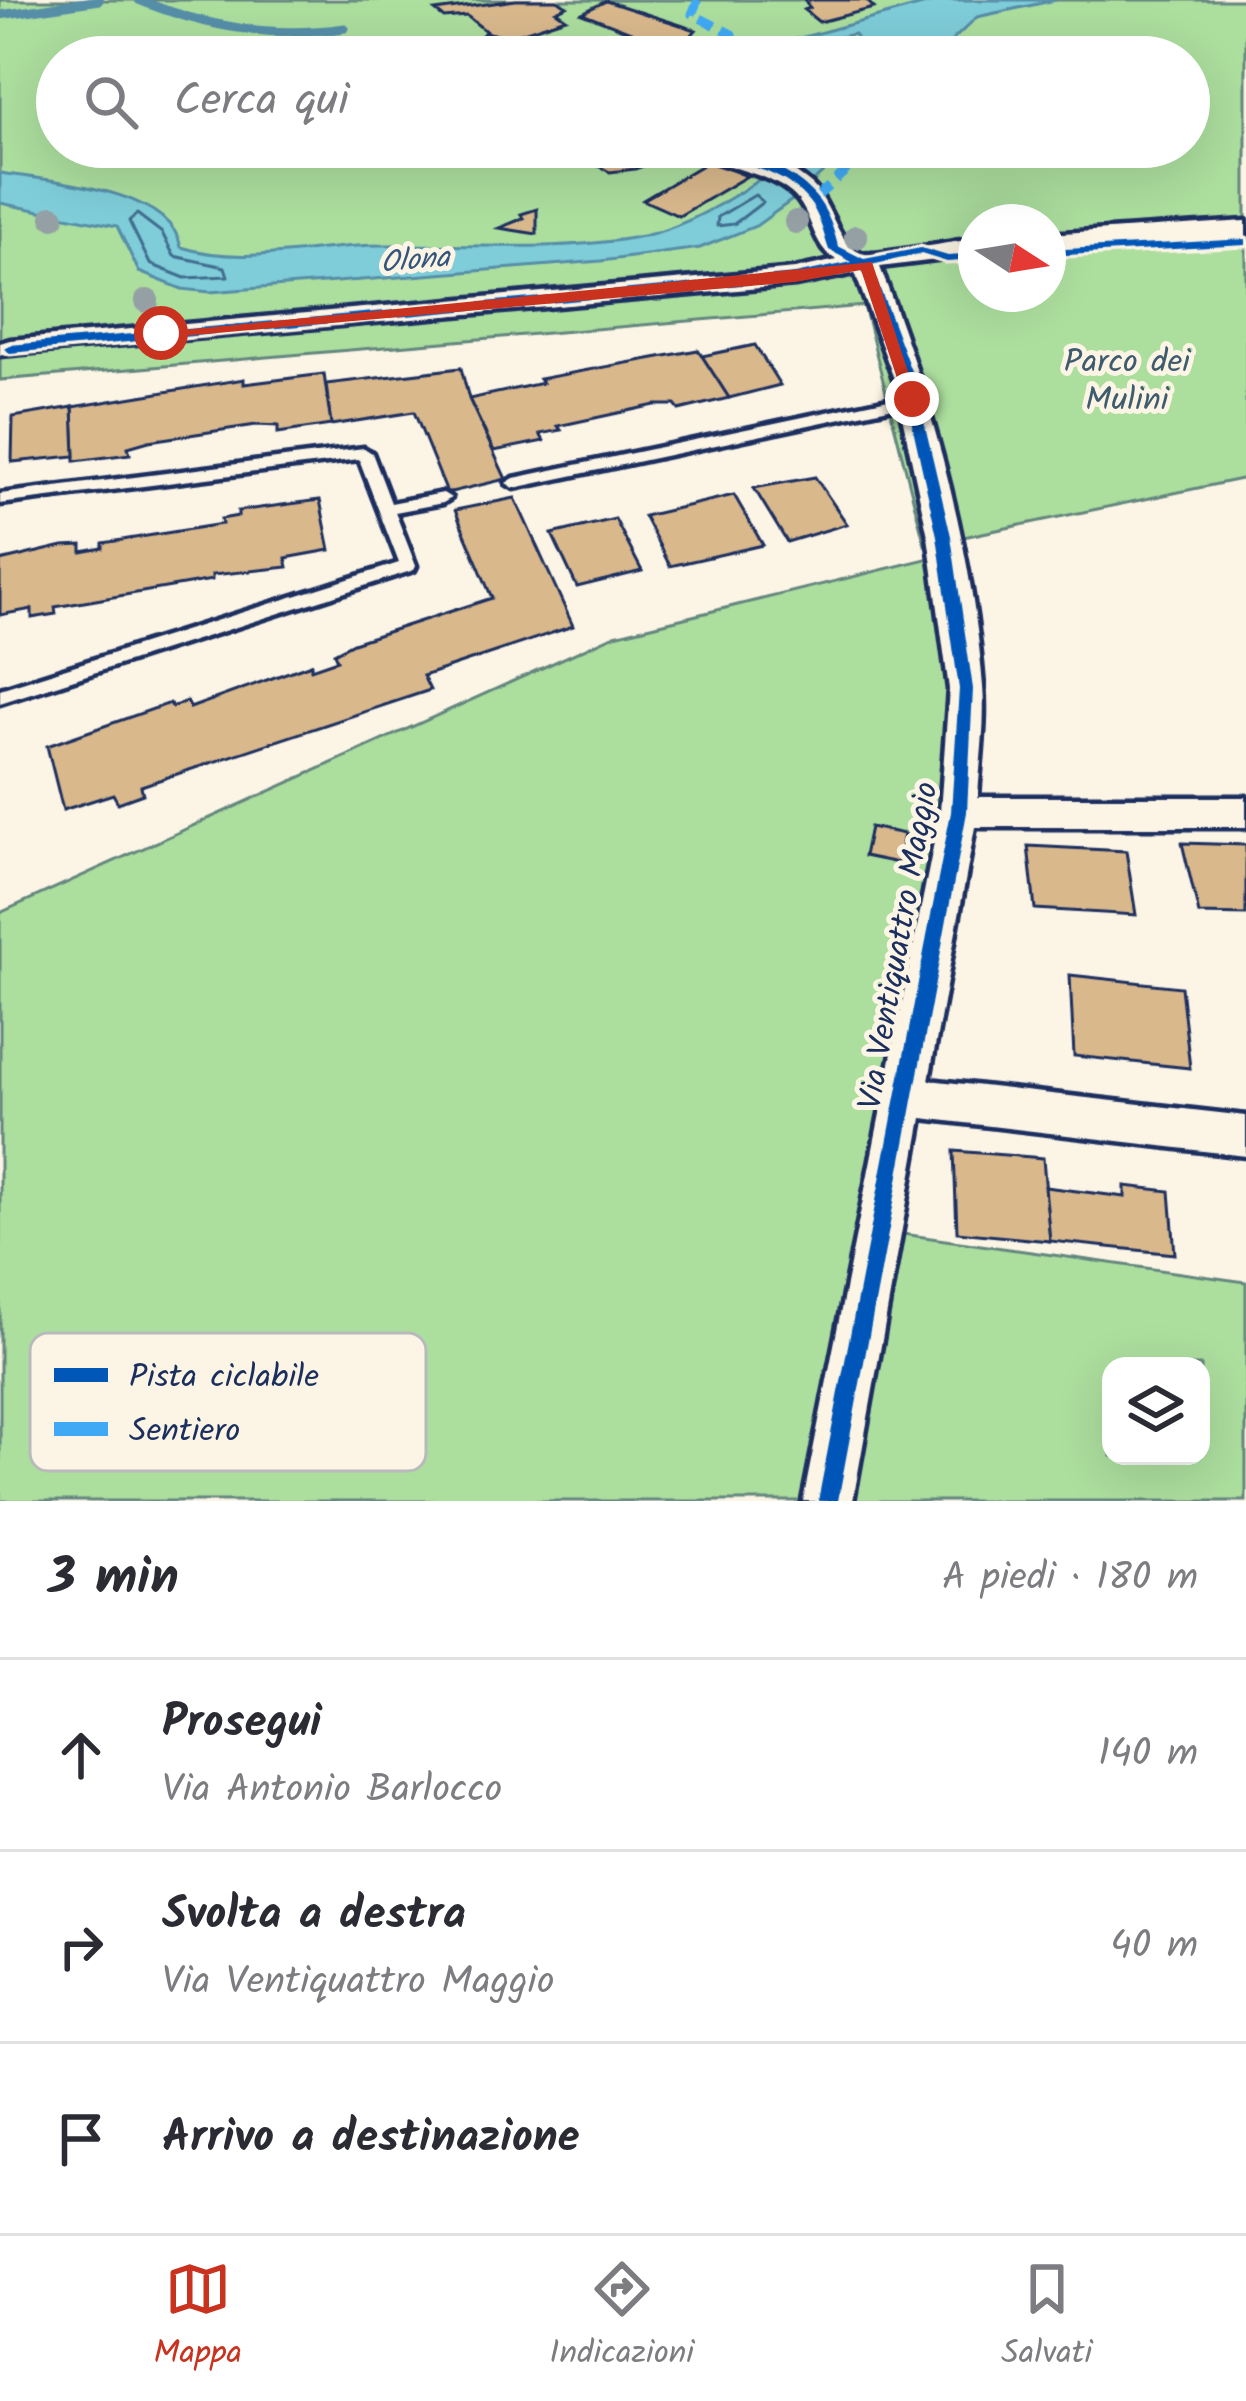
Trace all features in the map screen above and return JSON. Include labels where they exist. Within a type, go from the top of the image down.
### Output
[{"type":"street","points":[[765,168],[817,197],[828,219],[833,248],[866,265]]},
{"type":"street","points":[[1066,241],[1246,229]]},
{"type":"street","points":[[3,342],[795,277],[921,251],[958,248]]},
{"type":"street","name":"Via Ventiquattro Maggio","points":[[829,1501],[958,812],[966,688],[959,621],[912,399],[866,265]]},
{"type":"street","points":[[958,812],[1246,812]]},
{"type":"street","points":[[904,1097],[1246,1136]]},
{"type":"lane","points":[[514,483],[912,399]]},
{"type":"lane","points":[[0,499],[364,454],[408,566],[0,696]]},
{"type":"lane","points":[[386,509],[443,498]]},
{"type":"green space","name":"Parco dei Mulini","points":[[0,0],[1246,0],[1246,478],[925,545],[864,306],[0,380]]},
{"type":"green space","points":[[946,554],[966,689],[881,1231],[1246,1282],[1246,1501],[0,1501],[0,913],[615,635]]},
{"type":"water","points":[[941,0],[1056,0],[977,17],[957,36],[807,36]]},
{"type":"water","name":"Olona","points":[[776,168],[828,168],[756,226],[700,248],[601,261],[210,292],[182,289],[139,272],[117,226],[0,203],[0,173],[76,184],[131,200],[172,227],[181,247],[230,255],[382,245],[616,241],[664,230],[731,198]]},
{"type":"building","points":[[516,0],[557,0],[567,6],[556,11],[566,18],[517,36],[488,33],[467,16],[444,18],[435,11]]},
{"type":"building","points":[[804,0],[866,0],[874,8],[819,22],[804,10],[810,8]]},
{"type":"building","points":[[606,1],[696,30],[691,36],[627,36],[631,32],[582,13]]},
{"type":"building","points":[[697,168],[727,168],[747,176],[679,216],[643,200]]},
{"type":"building","points":[[537,209],[537,234],[499,228],[524,218],[521,214]]},
{"type":"building","points":[[755,345],[780,385],[729,398],[702,356]]},
{"type":"building","points":[[698,350],[729,398],[679,410],[675,405],[655,405],[558,426],[561,430],[540,434],[544,441],[494,451],[469,399],[542,383],[539,379]]},
{"type":"building","points":[[461,368],[469,399],[506,479],[447,493],[414,412],[331,425],[326,384]]},
{"type":"building","points":[[324,374],[331,425],[278,433],[278,426],[256,425],[149,441],[128,447],[130,454],[75,461],[73,407],[244,379],[244,384]]},
{"type":"building","points":[[73,407],[75,456],[12,462],[13,417]]},
{"type":"building","points":[[815,477],[847,524],[787,542],[754,488]]},
{"type":"building","points":[[734,495],[763,545],[670,566],[644,516]]},
{"type":"building","points":[[515,498],[573,626],[423,676],[430,690],[141,786],[143,794],[118,803],[113,794],[63,810],[47,746],[170,703],[172,707],[187,701],[190,708],[311,664],[311,669],[337,660],[334,653],[353,643],[492,598],[455,510]]},
{"type":"building","points":[[320,500],[330,550],[286,558],[288,567],[212,575],[212,580],[55,607],[56,614],[32,618],[32,609],[0,615],[0,561],[63,546],[82,545],[82,552],[103,548],[103,543],[222,524],[221,519],[238,516],[238,511]]},
{"type":"building","points":[[615,519],[642,571],[577,587],[552,534]]},
{"type":"building","points":[[870,827],[904,834],[898,863],[864,856]]},
{"type":"building","points":[[1182,843],[1246,845],[1246,915],[1199,914]]},
{"type":"building","points":[[1028,846],[1126,851],[1136,915],[1035,909]]},
{"type":"building","points":[[1070,975],[1181,987],[1190,1068],[1074,1056]]},
{"type":"building","points":[[954,1151],[1043,1158],[1050,1241],[957,1232]]},
{"type":"building","points":[[1125,1186],[1170,1191],[1175,1254],[1050,1241],[1045,1187],[1125,1197]]},
{"type":"waterway","points":[[0,15],[99,0]]},
{"type":"waterway","points":[[139,0],[190,18],[240,28],[292,32],[345,28]]},
{"type":"marked path","points":[[698,0],[692,14],[732,36]]},
{"type":"marked path","points":[[817,197],[849,168]]},
{"type":"cycle path","points":[[767,168],[786,177],[816,205],[833,248],[866,265]]},
{"type":"cycle path","points":[[1066,252],[1246,242]]},
{"type":"cycle path","points":[[10,349],[795,277],[921,251],[958,258]]},
{"type":"cycle path","points":[[828,1501],[959,812],[966,689],[944,536],[908,379],[866,265]]},
{"type":"route","points":[[161,333],[795,277],[866,265],[912,399]]}]
